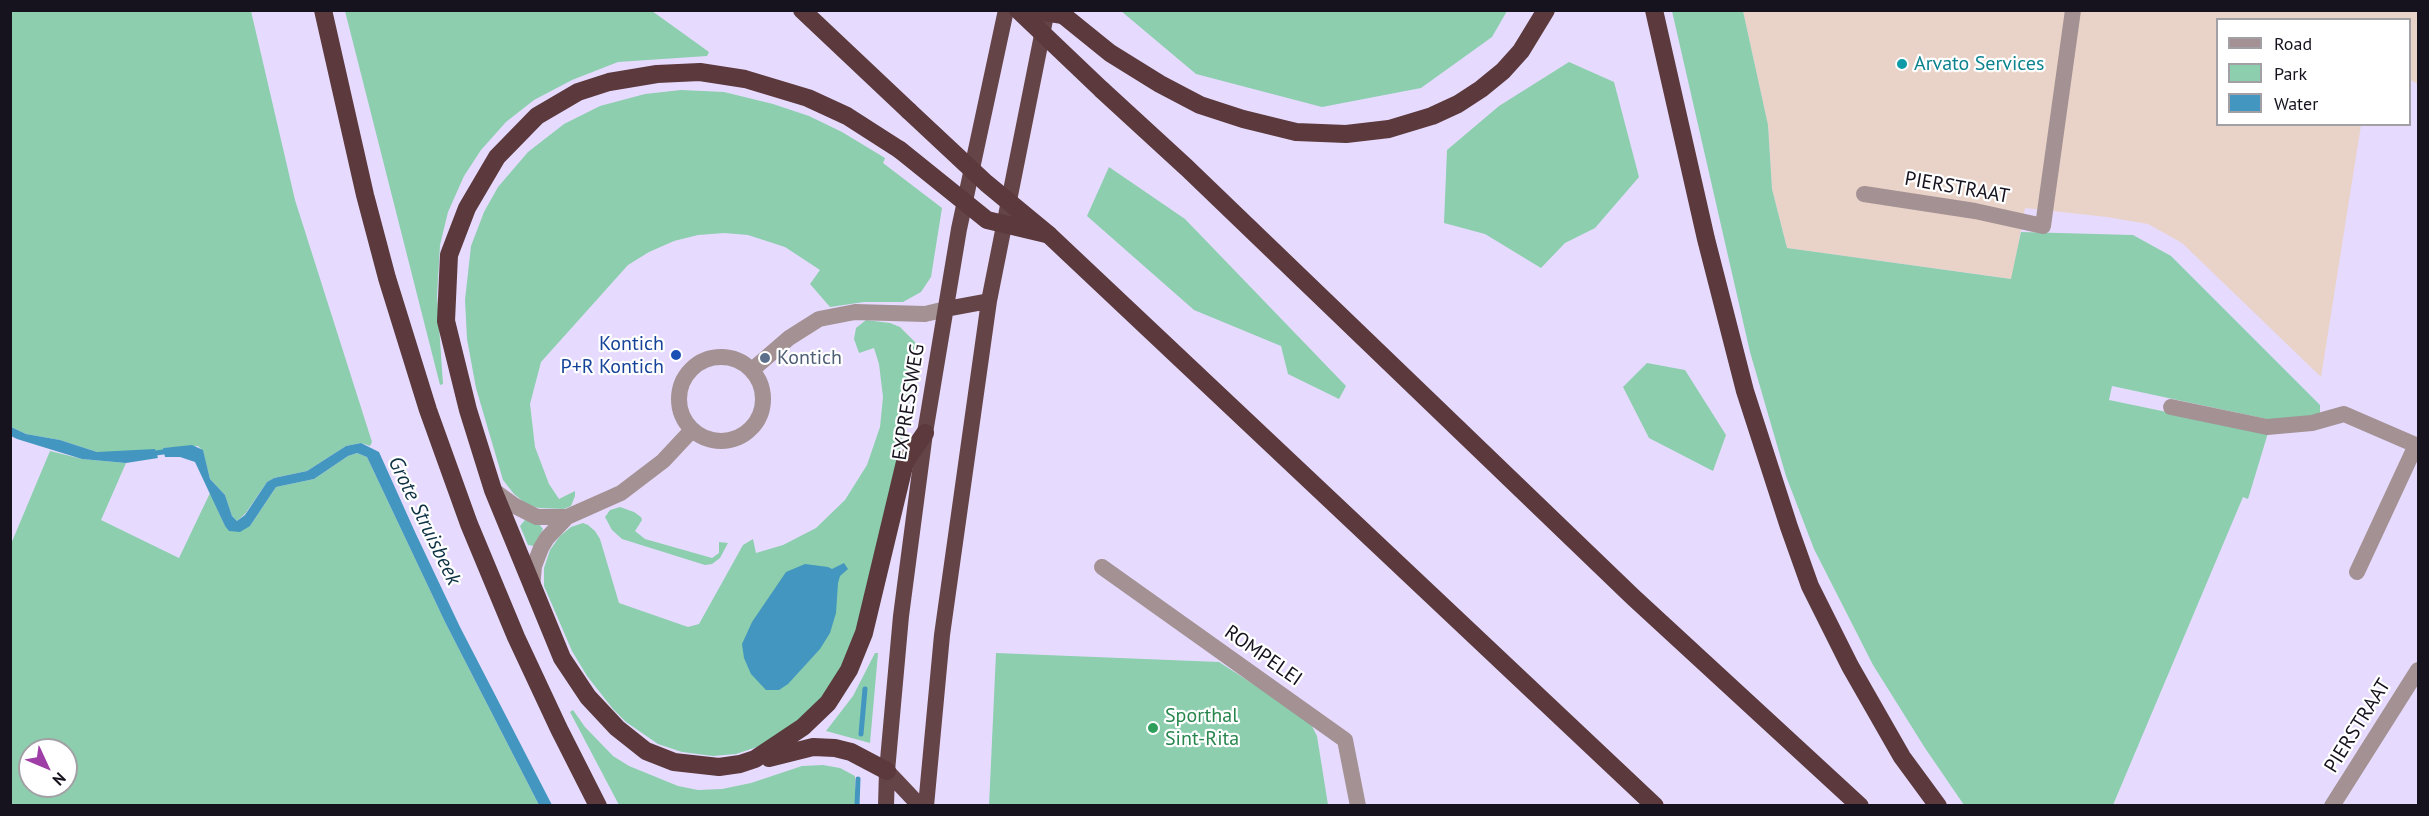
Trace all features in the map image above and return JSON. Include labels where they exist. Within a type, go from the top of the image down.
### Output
[{"type":"highway","points":[[323,10],[365,195],[387,279],[428,410],[469,524],[516,637],[598,806]]},
{"type":"highway","points":[[802,10],[986,183],[1049,235],[1655,806]]},
{"type":"highway","name":"EXPRESSWEG","points":[[886,806],[901,616],[925,433],[962,218],[1006,10]]},
{"type":"highway","points":[[1018,10],[1187,168],[1633,597],[1860,806]]},
{"type":"highway","points":[[1030,10],[1063,15],[1110,52],[1160,84],[1200,105],[1243,119],[1296,132],[1346,134],[1389,129],[1432,116],[1458,104],[1503,71],[1521,51],[1546,10]]},
{"type":"highway","points":[[926,806],[942,635],[989,301],[1047,10]]},
{"type":"highway","points":[[1654,10],[1706,239],[1745,391],[1792,537],[1810,586],[1850,666],[1902,757],[1938,806]]},
{"type":"highway","points":[[925,433],[905,462],[868,623],[852,663],[836,691],[819,712],[787,740],[755,759],[740,764],[719,767],[687,764],[661,758],[634,742],[588,697],[569,670],[532,588],[493,490],[468,410],[446,321],[449,255],[467,208],[497,157],[537,116],[578,92],[609,82],[657,74],[700,72],[745,79],[808,98],[847,116],[900,150],[987,220],[1049,235]]},
{"type":"highway","points":[[946,309],[989,301]]},
{"type":"highway","points":[[755,759],[772,758],[813,747],[835,748],[851,752],[887,771],[920,806]]},
{"type":"street","name":"PIERSTRAAT","points":[[1864,194],[1975,211],[2043,226],[2073,10]]},
{"type":"street","points":[[752,370],[789,338],[819,319],[855,312],[925,314],[946,309]]},
{"type":"street","points":[[726,356],[740,360],[752,370],[763,392],[762,411],[751,429],[739,437],[725,441],[707,439],[692,430],[680,411],[678,397],[682,382],[690,369],[714,357],[726,356]]},
{"type":"street","points":[[2171,406],[2267,427],[2312,423],[2344,414],[2417,445],[2357,572]]},
{"type":"street","points":[[532,588],[534,566],[541,548],[547,538],[567,517],[621,493],[663,461],[692,430]]},
{"type":"street","points":[[493,490],[515,506],[537,517],[567,517]]},
{"type":"street","name":"ROMPELEI","points":[[1102,567],[1346,740],[1358,806]]},
{"type":"street","name":"PIERSTRAAT","points":[[2332,806],[2418,670]]},
{"type":"shaded area","points":[[1743,11],[2418,11],[2418,84],[2411,80],[2411,18],[2216,18],[2216,126],[2361,126],[2321,377],[2182,243],[2148,224],[2025,208],[2012,279],[1787,248],[1772,189],[1768,125]]},
{"type":"green space","points":[[10,11],[251,11],[295,200],[372,442],[370,446],[361,443],[346,446],[307,471],[274,478],[267,482],[245,514],[237,521],[232,516],[225,495],[210,479],[203,451],[198,446],[163,448],[164,452],[156,454],[97,452],[60,440],[26,434],[11,427]]},
{"type":"green space","points":[[345,11],[652,11],[709,52],[707,56],[618,62],[572,80],[534,100],[506,122],[481,150],[464,176],[448,212],[440,245],[437,296],[443,384],[440,385]]},
{"type":"green space","points":[[1121,11],[1507,11],[1492,37],[1421,88],[1322,107],[1196,74]]},
{"type":"green space","points":[[1672,11],[1743,11],[1768,125],[1772,189],[1787,248],[2011,279],[2021,232],[2133,235],[2171,256],[2320,405],[2320,415],[2276,421],[2112,386],[2109,400],[2268,433],[2248,499],[2243,497],[2113,805],[1964,805],[1873,665],[1814,549],[1786,476],[1750,352]]},
{"type":"green space","points":[[1569,62],[1614,82],[1639,177],[1595,228],[1565,243],[1541,268],[1485,234],[1444,223],[1447,150],[1499,106]]},
{"type":"green space","points":[[681,90],[724,92],[809,116],[842,132],[885,158],[883,163],[942,208],[931,277],[921,292],[903,302],[864,302],[830,307],[810,284],[820,270],[785,247],[748,235],[724,233],[698,235],[674,241],[649,252],[628,265],[541,362],[530,404],[535,447],[549,484],[559,499],[575,491],[575,496],[571,506],[564,509],[539,508],[526,504],[503,480],[476,388],[467,339],[465,300],[471,246],[484,212],[498,187],[528,152],[564,124],[600,106],[645,94]]},
{"type":"green space","points":[[1109,167],[1185,219],[1346,386],[1339,399],[1288,374],[1281,346],[1194,310],[1087,216]]},
{"type":"green space","points":[[866,320],[890,323],[900,327],[915,342],[918,356],[903,435],[862,615],[841,669],[815,707],[766,744],[736,754],[713,756],[682,752],[658,744],[626,722],[613,709],[587,676],[572,651],[544,586],[544,568],[550,550],[560,536],[571,527],[583,523],[588,525],[600,539],[619,603],[688,627],[699,624],[743,545],[753,539],[756,553],[783,545],[816,528],[845,500],[867,465],[880,427],[883,397],[879,364],[874,348],[859,353],[854,339],[856,328]]},
{"type":"green space","points":[[1647,363],[1685,370],[1726,435],[1713,471],[1649,438],[1623,387]]},
{"type":"green space","points":[[50,451],[82,459],[126,463],[101,520],[179,558],[210,493],[225,526],[250,526],[276,487],[314,479],[348,456],[357,453],[367,457],[445,622],[539,805],[11,806],[11,544]]},
{"type":"green space","points":[[620,507],[641,517],[642,520],[635,531],[645,539],[712,558],[719,553],[719,542],[728,543],[720,558],[712,564],[705,565],[622,539],[612,530],[605,517],[610,510]]},
{"type":"green space","points":[[525,520],[539,524],[543,529],[534,546],[528,545],[520,526]]},
{"type":"green space","points":[[875,653],[878,653],[870,743],[826,731],[853,696]]},
{"type":"green space","name":"Sporthal Sint-Rita","points":[[996,653],[1219,662],[1309,720],[1317,736],[1328,805],[989,806]]},
{"type":"green space","points":[[573,710],[585,727],[613,756],[629,766],[678,786],[698,790],[722,789],[751,783],[802,766],[823,765],[840,768],[855,776],[855,805],[619,805],[570,712]]},
{"type":"water","points":[[11,427],[26,434],[60,440],[97,452],[155,449],[158,458],[126,463],[82,459],[17,439],[11,436]]},
{"type":"water","points":[[361,443],[379,452],[460,627],[552,805],[539,805],[445,622],[367,457],[357,453],[348,456],[314,479],[276,487],[250,526],[240,532],[229,531],[225,526],[195,462],[180,457],[165,457],[163,448],[192,445],[203,450],[210,479],[225,495],[232,516],[237,521],[245,515],[267,482],[274,478],[307,471],[346,446]]},
{"type":"water","points":[[844,563],[848,569],[840,576],[838,583],[836,613],[830,633],[820,649],[788,684],[779,690],[766,690],[751,674],[744,658],[742,644],[752,622],[786,572],[805,564],[832,569]]},
{"type":"waterway","name":"Grote Struisbeek","points":[[149,454],[170,451]]},
{"type":"waterway","points":[[861,734],[865,689]]},
{"type":"waterway","points":[[857,806],[858,779]]},
{"type":"place","name":"Arvato Services","points":[[1902,64]]},
{"type":"place","name":"Kontich P+R Kontich","points":[[676,355]]},
{"type":"place","name":"Kontich","points":[[765,358]]},
{"type":"place","name":"Sporthal Sint-Rita","points":[[1153,728]]}]
